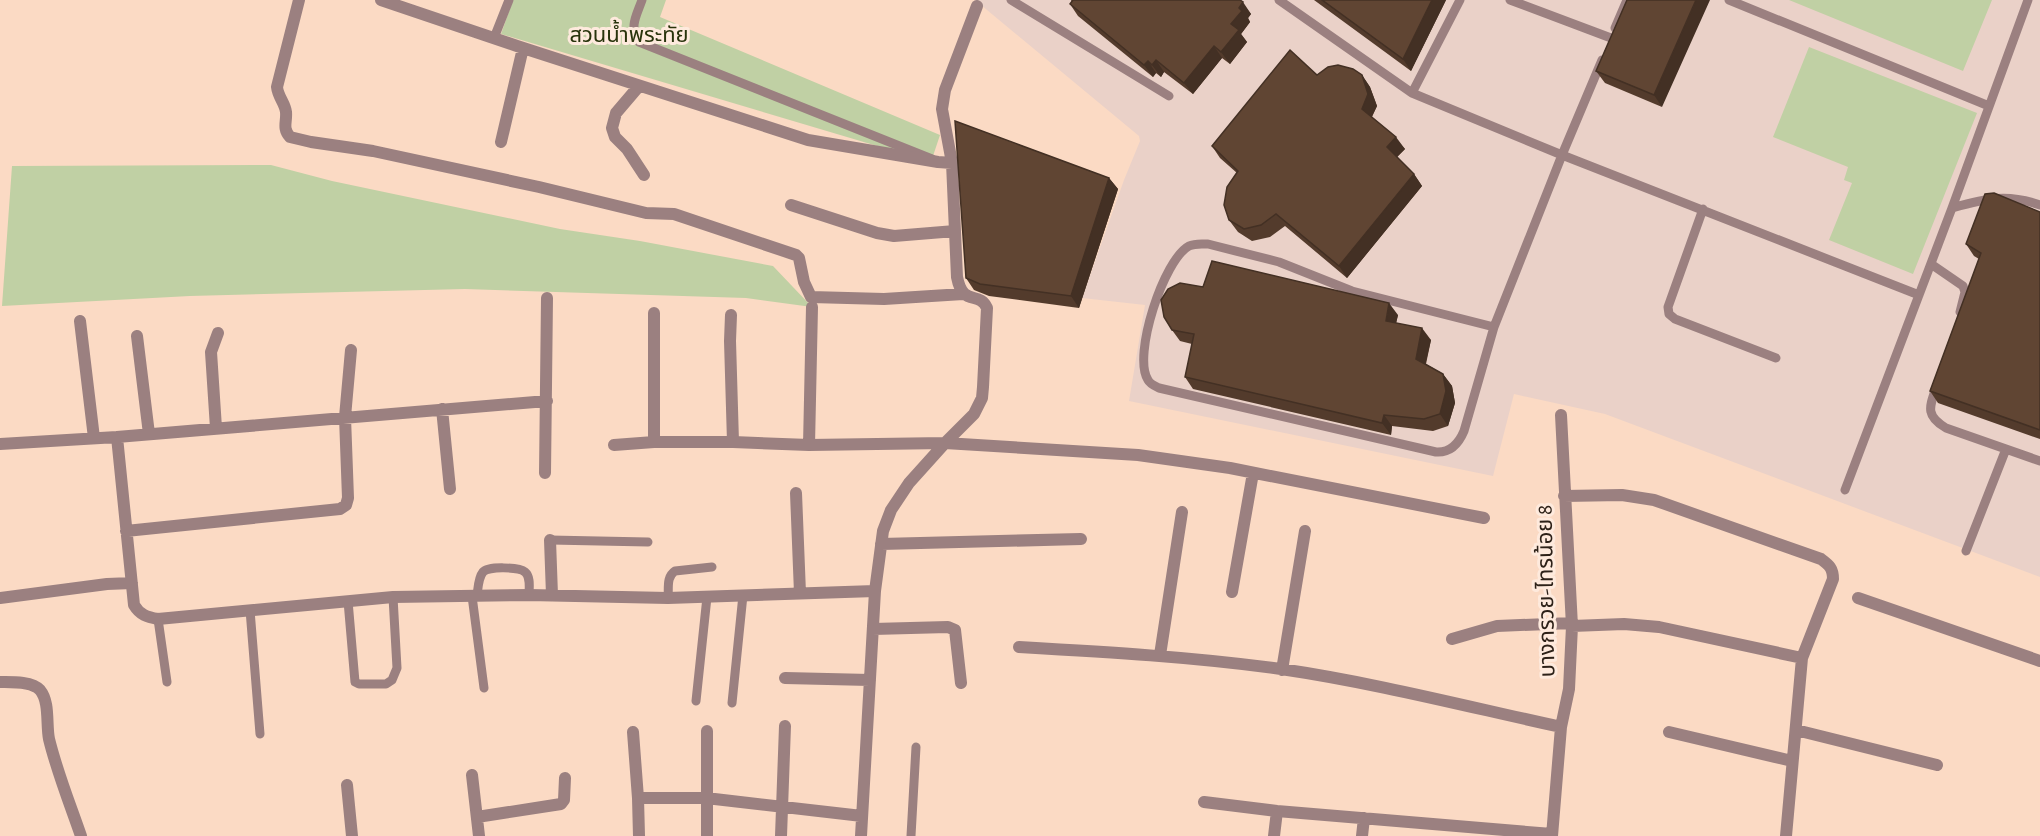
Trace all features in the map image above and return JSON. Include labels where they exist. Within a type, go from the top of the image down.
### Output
[{"type":"street","points":[[299,0],[277,87],[286,110],[285,128],[290,137],[373,151],[646,213],[674,214],[796,255],[799,258],[804,282],[811,297],[884,299],[963,294],[986,304],[982,398],[974,414],[909,483],[891,510],[883,531],[875,591],[861,836]]},
{"type":"street","points":[[381,0],[808,140],[952,163]]},
{"type":"street","points":[[963,294],[957,277],[952,163],[942,109],[945,90],[976,6]]},
{"type":"street","points":[[501,142],[523,48]]},
{"type":"street","points":[[639,86],[616,114],[612,128],[615,138],[627,149],[644,175]]},
{"type":"street","points":[[791,205],[869,231],[894,236],[955,231]]},
{"type":"street","points":[[545,473],[547,298]]},
{"type":"street","points":[[808,445],[812,307]]},
{"type":"street","points":[[654,313],[654,442]]},
{"type":"street","points":[[731,315],[733,442]]},
{"type":"street","points":[[80,321],[94,438]]},
{"type":"street","points":[[216,428],[211,352],[218,333]]},
{"type":"street","points":[[137,336],[149,434]]},
{"type":"street","points":[[126,531],[340,509],[346,505],[348,498],[345,417],[351,350]]},
{"type":"street","points":[[0,444],[117,437],[547,401]]},
{"type":"street","points":[[442,410],[450,489]]},
{"type":"street","name":"บางกรวย-ไทรน้อย 8","points":[[1552,835],[1561,728],[1569,689],[1572,625],[1561,415]]},
{"type":"street","points":[[117,437],[134,605],[146,616],[158,619],[393,597],[529,595],[668,598],[875,591]]},
{"type":"street","points":[[614,445],[654,442],[808,445],[945,443],[1138,455],[1253,473],[1484,518]]},
{"type":"street","points":[[1232,592],[1253,473]]},
{"type":"street","points":[[796,493],[800,593]]},
{"type":"street","points":[[1564,496],[1622,495],[1654,500],[1821,559],[1830,565],[1833,579],[1802,658],[1792,761],[1788,836]]},
{"type":"street","points":[[1160,655],[1182,512]]},
{"type":"street","points":[[1282,670],[1305,531]]},
{"type":"street","points":[[881,544],[1081,539]]},
{"type":"street","points":[[550,540],[552,596]]},
{"type":"street","points":[[0,597],[132,583]]},
{"type":"street","points":[[1858,598],[2040,661]]},
{"type":"street","points":[[1452,639],[1497,626],[1650,625],[1802,658]]},
{"type":"street","points":[[873,630],[948,627],[955,630],[961,683]]},
{"type":"street","points":[[1019,647],[1160,655],[1282,670],[1374,686],[1561,728]]},
{"type":"street","points":[[785,678],[870,681]]},
{"type":"street","points":[[0,682],[32,685],[42,692],[49,738],[81,836]]},
{"type":"street","points":[[781,836],[785,726]]},
{"type":"street","points":[[1796,730],[1937,765]]},
{"type":"street","points":[[707,731],[707,836]]},
{"type":"street","points":[[633,732],[639,836]]},
{"type":"street","points":[[1670,732],[1792,761]]},
{"type":"street","points":[[472,775],[479,836]]},
{"type":"street","points":[[477,817],[561,804],[564,801],[565,778]]},
{"type":"street","points":[[347,785],[352,836]]},
{"type":"street","points":[[638,798],[706,798],[862,816]]},
{"type":"street","points":[[1204,802],[1364,818],[1451,831],[1552,835]]},
{"type":"street","points":[[1274,836],[1277,811]]},
{"type":"street","points":[[1362,836],[1364,818]]},
{"type":"lane","points":[[494,38],[509,0]]},
{"type":"lane","points":[[642,0],[634,21],[633,33],[639,42],[939,162]]},
{"type":"lane","points":[[1011,0],[1169,96]]},
{"type":"lane","points":[[1279,0],[1412,93],[1562,155],[1919,295]]},
{"type":"lane","points":[[1412,93],[1460,0]]},
{"type":"lane","points":[[1510,0],[1611,38]]},
{"type":"lane","points":[[1494,327],[1352,291],[1279,262],[1208,244],[1198,244],[1182,252],[1162,286],[1150,316],[1145,337],[1145,373],[1152,386],[1159,388],[1442,453],[1458,443],[1464,431],[1494,327],[1562,155],[1627,0]]},
{"type":"lane","points":[[1730,0],[1989,106]]},
{"type":"lane","points":[[1845,490],[2028,0]]},
{"type":"lane","points":[[1952,208],[2001,196],[2040,205]]},
{"type":"lane","points":[[1703,209],[1668,307],[1669,314],[1675,319],[1776,358]]},
{"type":"lane","points":[[1931,264],[1963,286],[1964,300],[1957,321]]},
{"type":"lane","points":[[1939,376],[1929,409],[1935,421],[1946,428],[2040,461]]},
{"type":"lane","points":[[1966,550],[2006,449]]},
{"type":"lane","points":[[550,540],[648,542]]},
{"type":"lane","points":[[668,598],[669,578],[672,573],[712,567]]},
{"type":"lane","points":[[484,688],[474,596],[480,577],[489,568],[519,568],[529,577],[529,595]]},
{"type":"lane","points":[[732,703],[743,595]]},
{"type":"lane","points":[[348,601],[355,682],[358,684],[386,684],[392,680],[397,668],[393,597]]},
{"type":"lane","points":[[696,702],[707,597]]},
{"type":"lane","points":[[250,610],[260,734]]},
{"type":"lane","points":[[158,619],[167,682]]},
{"type":"lane","points":[[911,836],[916,747]]},
{"type":"shaded area","points":[[975,0],[2040,0],[2040,577],[1605,414],[1514,394],[1493,476],[1129,401],[1145,305],[1082,298],[1140,141],[1139,136]]},
{"type":"green space","name":"สวนน้ำพระทัย","points":[[513,0],[666,0],[660,17],[940,135],[931,162],[501,34]]},
{"type":"green space","points":[[1789,0],[1992,0],[1963,71]]},
{"type":"green space","points":[[1809,47],[1977,113],[1913,274],[1829,240],[1852,183],[1844,180],[1848,167],[1773,137]]},
{"type":"green space","points":[[271,165],[332,181],[560,229],[640,241],[773,266],[812,307],[746,298],[465,289],[190,296],[2,306],[12,166]]},
{"type":"building","points":[[1073,0],[1240,0],[1243,2],[1239,8],[1242,11],[1231,24],[1239,30],[1221,52],[1214,46],[1184,83],[1156,60],[1152,65],[1148,61],[1144,65],[1070,4]]},
{"type":"building","points":[[1322,0],[1432,0],[1403,59]]},
{"type":"building","points":[[1627,0],[1696,0],[1654,95],[1596,71]]},
{"type":"building","points":[[1290,50],[1317,75],[1328,67],[1338,65],[1353,69],[1362,75],[1368,94],[1362,109],[1396,137],[1387,147],[1414,174],[1339,266],[1276,214],[1261,225],[1244,229],[1229,220],[1224,205],[1227,187],[1238,171],[1212,146]]},
{"type":"building","points":[[955,121],[1109,178],[1071,296],[980,284],[966,278]]},
{"type":"building","points":[[1994,193],[2040,212],[2040,430],[1930,391],[1981,253],[1966,244],[1985,194]]},
{"type":"building","points":[[1212,261],[1389,303],[1386,321],[1422,328],[1416,359],[1443,374],[1446,391],[1440,414],[1424,419],[1384,415],[1382,423],[1185,377],[1194,334],[1172,330],[1164,317],[1161,300],[1168,289],[1180,283],[1203,287]]}]
